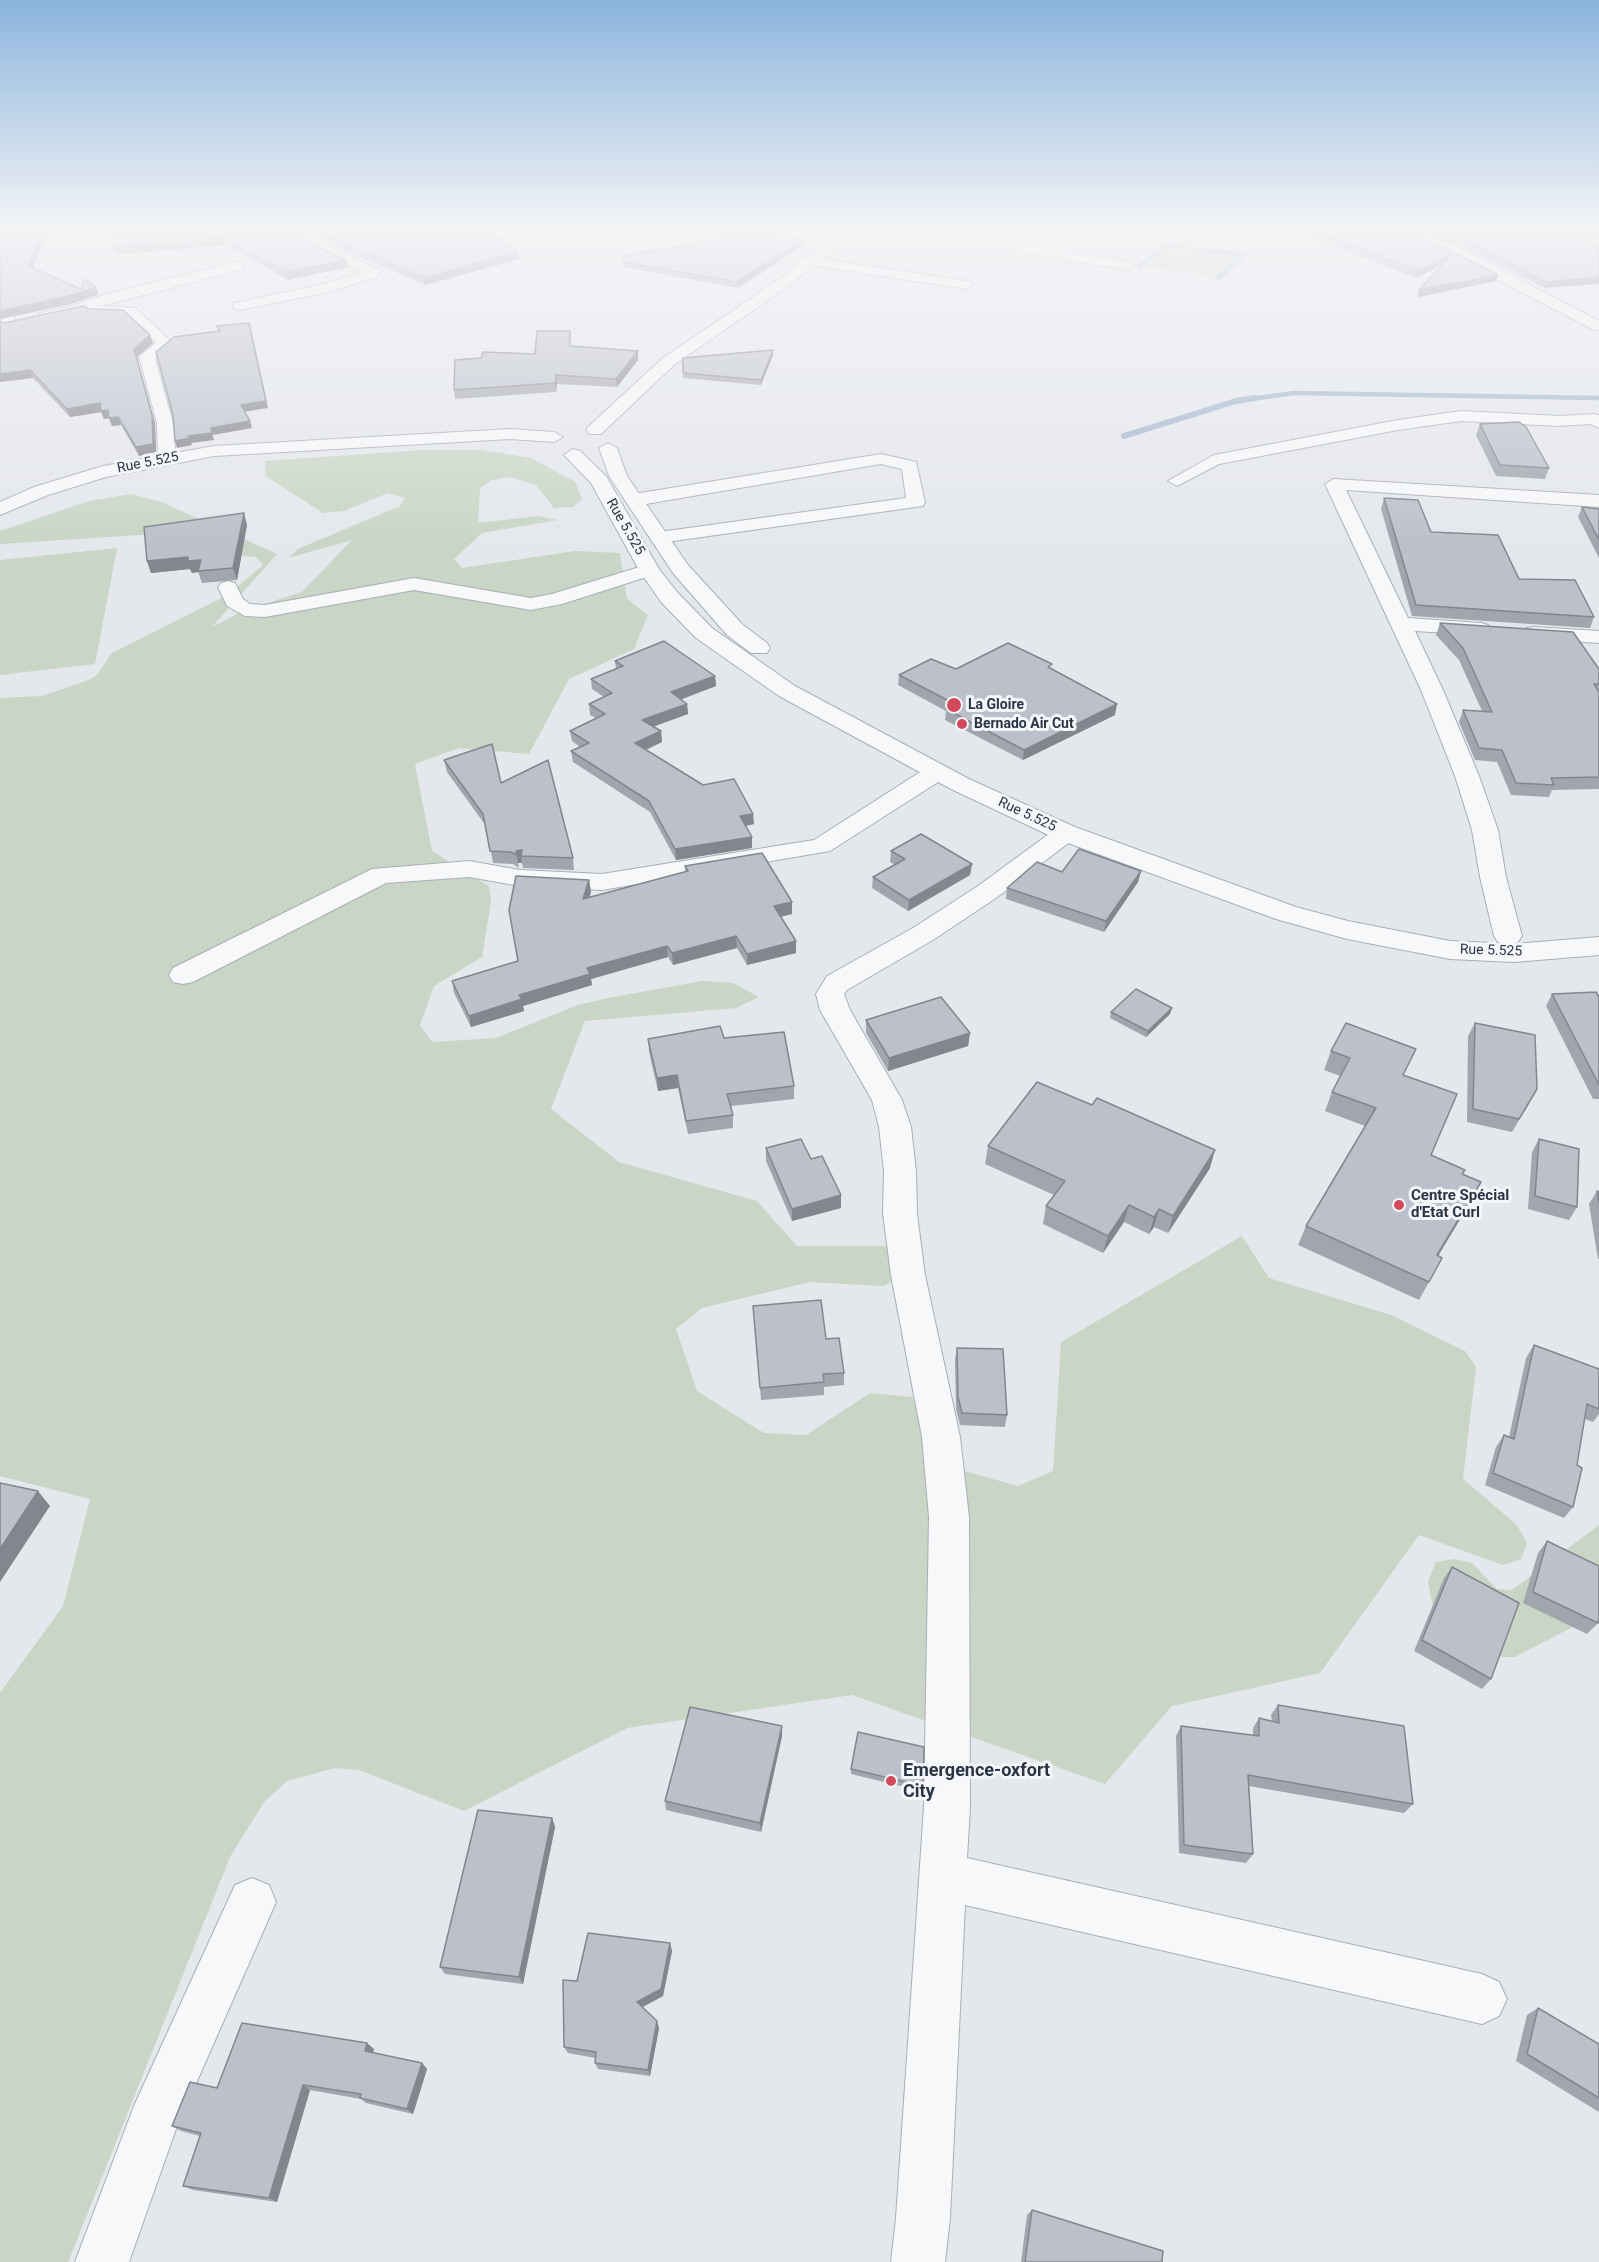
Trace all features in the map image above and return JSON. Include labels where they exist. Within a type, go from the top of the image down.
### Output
[{"type":"street","points":[[155,334],[166,344],[147,356],[165,423],[166,458]]},
{"type":"street","points":[[579,438],[669,361],[709,334]]},
{"type":"street","points":[[1177,481],[1215,460],[1310,444],[1398,425],[1461,416],[1559,421],[1594,419],[1599,423]]},
{"type":"street","name":"Rue 5.525","points":[[0,509],[70,482],[166,458],[256,446],[510,434],[579,438],[618,476],[703,597],[735,630],[778,662],[860,710],[985,773],[1136,836],[1308,899],[1407,925],[1459,933],[1508,936],[1599,927]]},
{"type":"street","name":"Rue 5.525","points":[[579,438],[598,480],[650,570],[669,597],[705,633],[747,665],[797,696],[937,772],[1066,833],[1286,913],[1398,942],[1450,950],[1514,953],[1599,946]]},
{"type":"street","points":[[634,500],[881,459],[910,466],[916,502],[659,537]]},
{"type":"street","points":[[1508,936],[1493,878],[1485,830],[1467,776],[1401,624],[1334,484],[1599,501]]},
{"type":"street","points":[[228,587],[234,602],[245,610],[255,611],[291,608],[414,584],[531,603],[555,600],[650,570]]},
{"type":"street","points":[[1401,624],[1599,637]]},
{"type":"street","points":[[183,975],[381,875],[469,869],[520,878],[602,882],[821,846],[937,772]]},
{"type":"street","points":[[918,2262],[923,2218],[947,1807],[949,1517],[941,1437],[908,1275],[900,1214],[900,1171],[895,1127],[887,1100],[835,1010],[830,994],[837,983],[923,934],[978,898],[1066,833]]},
{"type":"street","points":[[943,1876],[1482,1999]]},
{"type":"street","points":[[102,2262],[152,2124],[252,1902]]},
{"type":"green space","points":[[422,450],[482,450],[531,458],[575,482],[582,499],[573,507],[554,508],[536,485],[510,477],[492,480],[480,488],[478,523],[539,516],[557,520],[482,533],[454,559],[462,568],[575,551],[620,553],[627,599],[648,615],[634,649],[569,679],[529,754],[459,748],[415,764],[432,851],[489,886],[491,902],[482,957],[434,986],[420,1025],[432,1042],[496,1038],[578,1005],[608,998],[702,981],[733,983],[759,997],[736,1008],[585,1021],[551,1109],[619,1162],[757,1201],[797,1246],[902,1246],[908,1275],[883,1286],[810,1282],[702,1308],[676,1329],[697,1391],[764,1433],[806,1435],[870,1393],[912,1397],[940,1464],[1018,1486],[1053,1471],[1061,1342],[1242,1236],[1269,1278],[1391,1315],[1465,1351],[1476,1367],[1463,1479],[1517,1525],[1527,1543],[1521,1559],[1503,1565],[1419,1535],[1320,1673],[1172,1706],[1105,1784],[852,1695],[627,1728],[464,1811],[359,1770],[335,1768],[287,1781],[264,1802],[230,1857],[68,2262],[0,2262],[0,1693],[63,1606],[90,1499],[0,1476],[0,698],[42,696],[96,676],[112,653],[229,594],[263,565],[256,557],[209,553],[186,532],[0,544],[0,531],[89,501],[131,494],[161,502],[277,554],[212,627],[245,610],[302,592],[352,540],[288,558],[298,549],[400,506],[405,498],[388,493],[344,511],[323,513],[266,476],[265,461]]},
{"type":"green space","points":[[117,548],[95,664],[0,675],[0,560]]},
{"type":"green space","points":[[1599,1525],[1599,1613],[1515,1657],[1492,1657],[1444,1623],[1432,1603],[1428,1581],[1436,1562],[1454,1559],[1472,1563],[1497,1589],[1512,1590]]},
{"type":"building","points":[[0,334],[148,334],[150,335],[134,349],[152,415],[153,444],[136,447],[118,417],[109,418],[108,410],[101,411],[100,403],[67,409],[30,370],[0,374]]},
{"type":"building","points":[[200,334],[251,334],[266,401],[241,405],[250,421],[211,428],[212,433],[188,436],[190,438],[175,441],[173,415],[156,352],[174,337]]},
{"type":"building","points":[[537,334],[570,334],[570,346],[638,351],[616,379],[556,375],[555,383],[454,390],[455,360],[481,358],[483,352],[535,354]]},
{"type":"building","points":[[773,350],[761,380],[683,373],[683,358]]},
{"type":"building","points":[[1519,422],[1526,427],[1549,468],[1500,465],[1480,424]]},
{"type":"building","points":[[1384,498],[1418,500],[1431,532],[1498,535],[1519,579],[1575,580],[1594,617],[1416,605]]},
{"type":"building","points":[[1582,507],[1599,509],[1599,540]]},
{"type":"building","points":[[244,513],[233,568],[198,571],[201,560],[188,561],[188,557],[147,561],[144,527]]},
{"type":"building","points":[[1440,623],[1573,632],[1599,669],[1599,684],[1594,684],[1599,692],[1599,777],[1551,778],[1554,785],[1516,783],[1502,750],[1479,748],[1463,710],[1492,712],[1463,648]]},
{"type":"building","points":[[664,641],[715,676],[671,692],[687,704],[642,720],[661,731],[635,743],[703,785],[734,779],[753,814],[740,816],[752,837],[675,849],[649,801],[571,751],[589,743],[570,731],[605,714],[589,704],[612,693],[591,679],[623,666],[615,661]]},
{"type":"building","points":[[1008,643],[1052,664],[1048,667],[1117,704],[1024,750],[946,709],[955,704],[899,675],[931,659],[956,669]]},
{"type":"building","points":[[492,744],[501,783],[548,760],[573,858],[521,856],[522,850],[516,851],[517,855],[511,852],[490,851],[483,814],[444,760]]},
{"type":"building","points":[[921,834],[972,864],[909,900],[873,877],[905,859],[891,851]]},
{"type":"building","points":[[1079,849],[1141,871],[1106,921],[1007,888],[1037,862],[1062,872]]},
{"type":"building","points":[[762,853],[792,902],[774,906],[796,941],[747,954],[736,936],[672,953],[667,946],[587,968],[590,974],[519,995],[522,999],[469,1016],[452,981],[518,961],[509,910],[516,876],[589,880],[583,899],[688,871],[685,866]]},
{"type":"building","points":[[1136,989],[1172,1008],[1148,1031],[1111,1012]]},
{"type":"building","points":[[1596,992],[1599,997],[1599,1085],[1552,994]]},
{"type":"building","points":[[941,997],[970,1033],[889,1058],[866,1020]]},
{"type":"building","points":[[1346,1023],[1416,1049],[1403,1075],[1457,1094],[1431,1155],[1465,1170],[1462,1174],[1481,1182],[1437,1255],[1442,1258],[1429,1282],[1306,1226],[1376,1108],[1332,1092],[1350,1058],[1331,1051]]},
{"type":"building","points":[[1475,1023],[1535,1035],[1537,1089],[1519,1119],[1473,1109]]},
{"type":"building","points":[[720,1026],[724,1038],[784,1032],[794,1086],[727,1094],[733,1115],[686,1121],[677,1075],[657,1078],[648,1039]]},
{"type":"building","points":[[1037,1082],[1092,1105],[1097,1098],[1215,1150],[1173,1216],[1159,1209],[1154,1217],[1129,1205],[1108,1236],[1046,1206],[1065,1181],[988,1146]]},
{"type":"building","points":[[801,1139],[811,1159],[822,1156],[841,1195],[792,1209],[766,1148]]},
{"type":"building","points":[[1539,1139],[1579,1149],[1577,1207],[1535,1196]]},
{"type":"building","points":[[821,1300],[826,1339],[839,1338],[844,1373],[823,1374],[824,1382],[760,1388],[753,1306]]},
{"type":"building","points":[[1534,1345],[1599,1369],[1599,1409],[1587,1404],[1577,1465],[1582,1468],[1573,1507],[1493,1473],[1504,1435],[1514,1439]]},
{"type":"building","points":[[957,1348],[1003,1349],[1007,1415],[962,1413],[958,1397]]},
{"type":"building","points":[[0,1483],[38,1491],[0,1549]]},
{"type":"building","points":[[1547,1541],[1599,1566],[1598,1623],[1533,1592]]},
{"type":"building","points":[[1452,1567],[1519,1603],[1491,1679],[1422,1640]]},
{"type":"building","points":[[1278,1705],[1404,1726],[1413,1804],[1248,1775],[1253,1854],[1184,1845],[1181,1726],[1259,1736],[1259,1718],[1279,1723]]},
{"type":"building","points":[[690,1707],[782,1726],[760,1823],[665,1801]]},
{"type":"building","points":[[858,1732],[924,1747],[923,1786],[851,1769]]},
{"type":"building","points":[[478,1810],[552,1818],[519,1977],[440,1967]]},
{"type":"building","points":[[588,1933],[670,1943],[661,1989],[637,2002],[657,2021],[648,2070],[595,2063],[596,2052],[564,2047],[563,1980],[577,1981]]},
{"type":"building","points":[[1538,2008],[1599,2044],[1599,2098],[1527,2054]]},
{"type":"building","points":[[242,2023],[367,2043],[365,2051],[422,2063],[407,2109],[360,2098],[361,2094],[303,2085],[269,2198],[183,2186],[201,2133],[172,2126],[190,2082],[217,2088]]},
{"type":"building","points":[[1032,2210],[1163,2251],[1162,2262],[1025,2262]]},
{"type":"waterway","points":[[1244,400],[1294,393],[1599,398]]},
{"type":"waterway","points":[[1124,436],[1236,401],[1255,398]]},
{"type":"place","name":"La Gloire","points":[[954,705]]},
{"type":"place","name":"Bernado Air Cut","points":[[962,724]]},
{"type":"place","name":"Centre Spécial d'Etat Curl","points":[[1399,1205]]},
{"type":"place","name":"Emergence-oxfort City","points":[[891,1781]]}]
